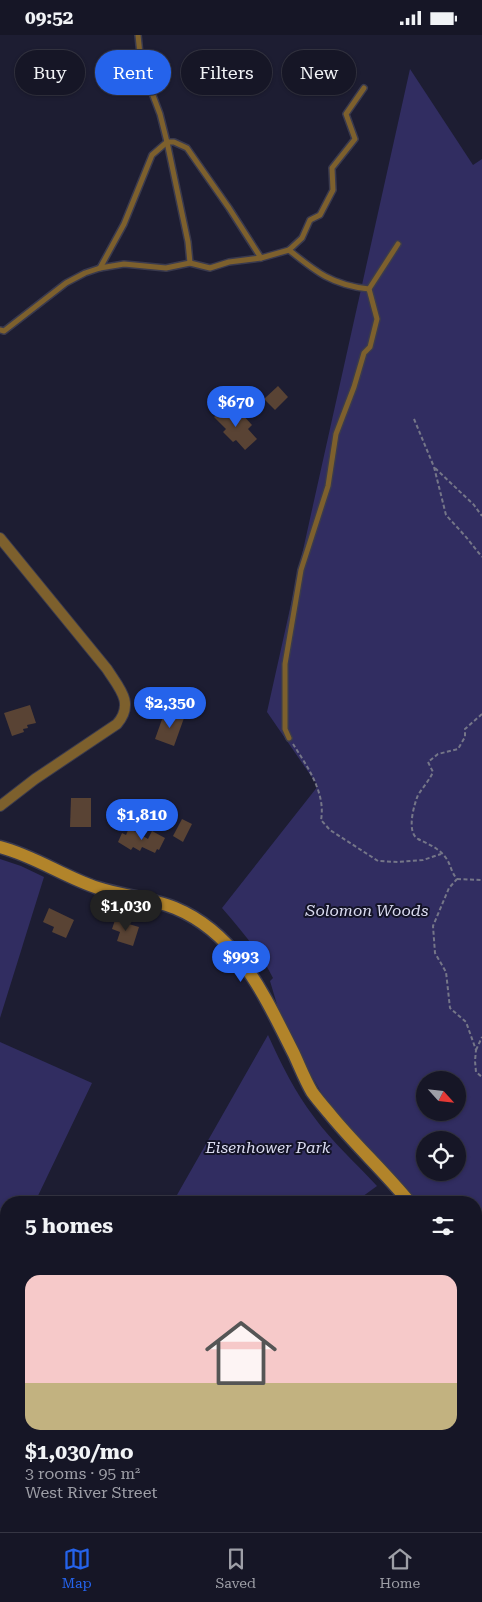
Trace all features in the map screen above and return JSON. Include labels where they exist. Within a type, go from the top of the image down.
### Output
[{"type":"street","points":[[0,537],[107,669],[121,690],[126,705],[122,718],[117,724],[35,779],[0,806]]},
{"type":"street","points":[[0,847],[30,857],[97,888],[174,907],[210,928],[235,952],[259,987],[312,1092],[348,1137],[404,1196]]},
{"type":"lane","points":[[138,35],[141,64],[160,114],[188,241],[190,263]]},
{"type":"lane","points":[[0,330],[4,331],[66,283],[100,267],[124,264],[166,268],[190,263],[210,268],[229,262],[289,250],[302,237],[310,221],[320,215],[333,190],[332,168],[355,139],[346,114],[364,88]]},
{"type":"lane","points":[[100,267],[124,224],[152,155],[166,142],[174,142],[187,149],[261,257]]},
{"type":"lane","points":[[289,738],[286,729],[285,664],[301,570],[328,486],[336,434],[354,387],[364,353],[370,347],[377,319],[369,289],[398,244]]},
{"type":"lane","points":[[289,250],[326,277],[342,285],[369,289]]},
{"type":"path","points":[[414,419],[434,467],[446,515],[482,557]]},
{"type":"path","points":[[434,467],[474,505],[482,516]]},
{"type":"path","points":[[482,714],[465,729],[465,737],[458,749],[438,754],[428,762],[433,772],[430,781],[418,795],[411,827],[416,838],[433,846],[447,859],[451,872],[457,879],[482,880]]},
{"type":"path","points":[[289,738],[307,767],[321,799],[322,821],[330,830],[378,861],[424,860],[442,854]]},
{"type":"path","points":[[457,879],[449,888],[433,926],[434,953],[446,972],[450,1008],[466,1022],[476,1050]]},
{"type":"path","points":[[482,1037],[476,1050],[474,1061],[476,1072],[482,1077]]},
{"type":"green space","name":"Solomon Woods","points":[[410,69],[473,165],[482,159],[482,1196],[412,1196],[329,1106],[302,1059],[278,1008],[270,981],[273,978],[268,968],[250,941],[222,908],[318,786],[267,712]]},
{"type":"green space","points":[[0,859],[44,877],[0,1018]]},
{"type":"green space","name":"Eisenhower Park","points":[[268,1035],[289,1078],[307,1107],[328,1135],[377,1186],[363,1196],[176,1196]]},
{"type":"green space","points":[[0,1042],[92,1083],[38,1196],[0,1196]]},
{"type":"building","points":[[278,386],[288,397],[275,410],[264,399]]},
{"type":"building","points":[[226,406],[238,418],[242,414],[252,425],[248,429],[257,439],[245,450],[236,440],[233,442],[223,432],[226,429],[214,417]]},
{"type":"building","points":[[30,705],[36,723],[27,725],[28,728],[23,729],[24,732],[12,736],[4,713]]},
{"type":"building","points":[[165,711],[184,718],[174,746],[155,739]]},
{"type":"building","points":[[71,798],[91,798],[91,827],[70,827]]},
{"type":"building","points":[[182,819],[192,824],[183,842],[173,836]]},
{"type":"building","points":[[129,828],[148,839],[152,831],[165,838],[159,850],[157,849],[155,853],[142,847],[140,851],[133,847],[131,850],[118,842],[122,833],[126,835]]},
{"type":"building","points":[[49,908],[74,920],[66,938],[52,932],[54,927],[43,922]]},
{"type":"building","points":[[115,920],[139,927],[133,946],[117,941],[120,932],[112,929]]}]
